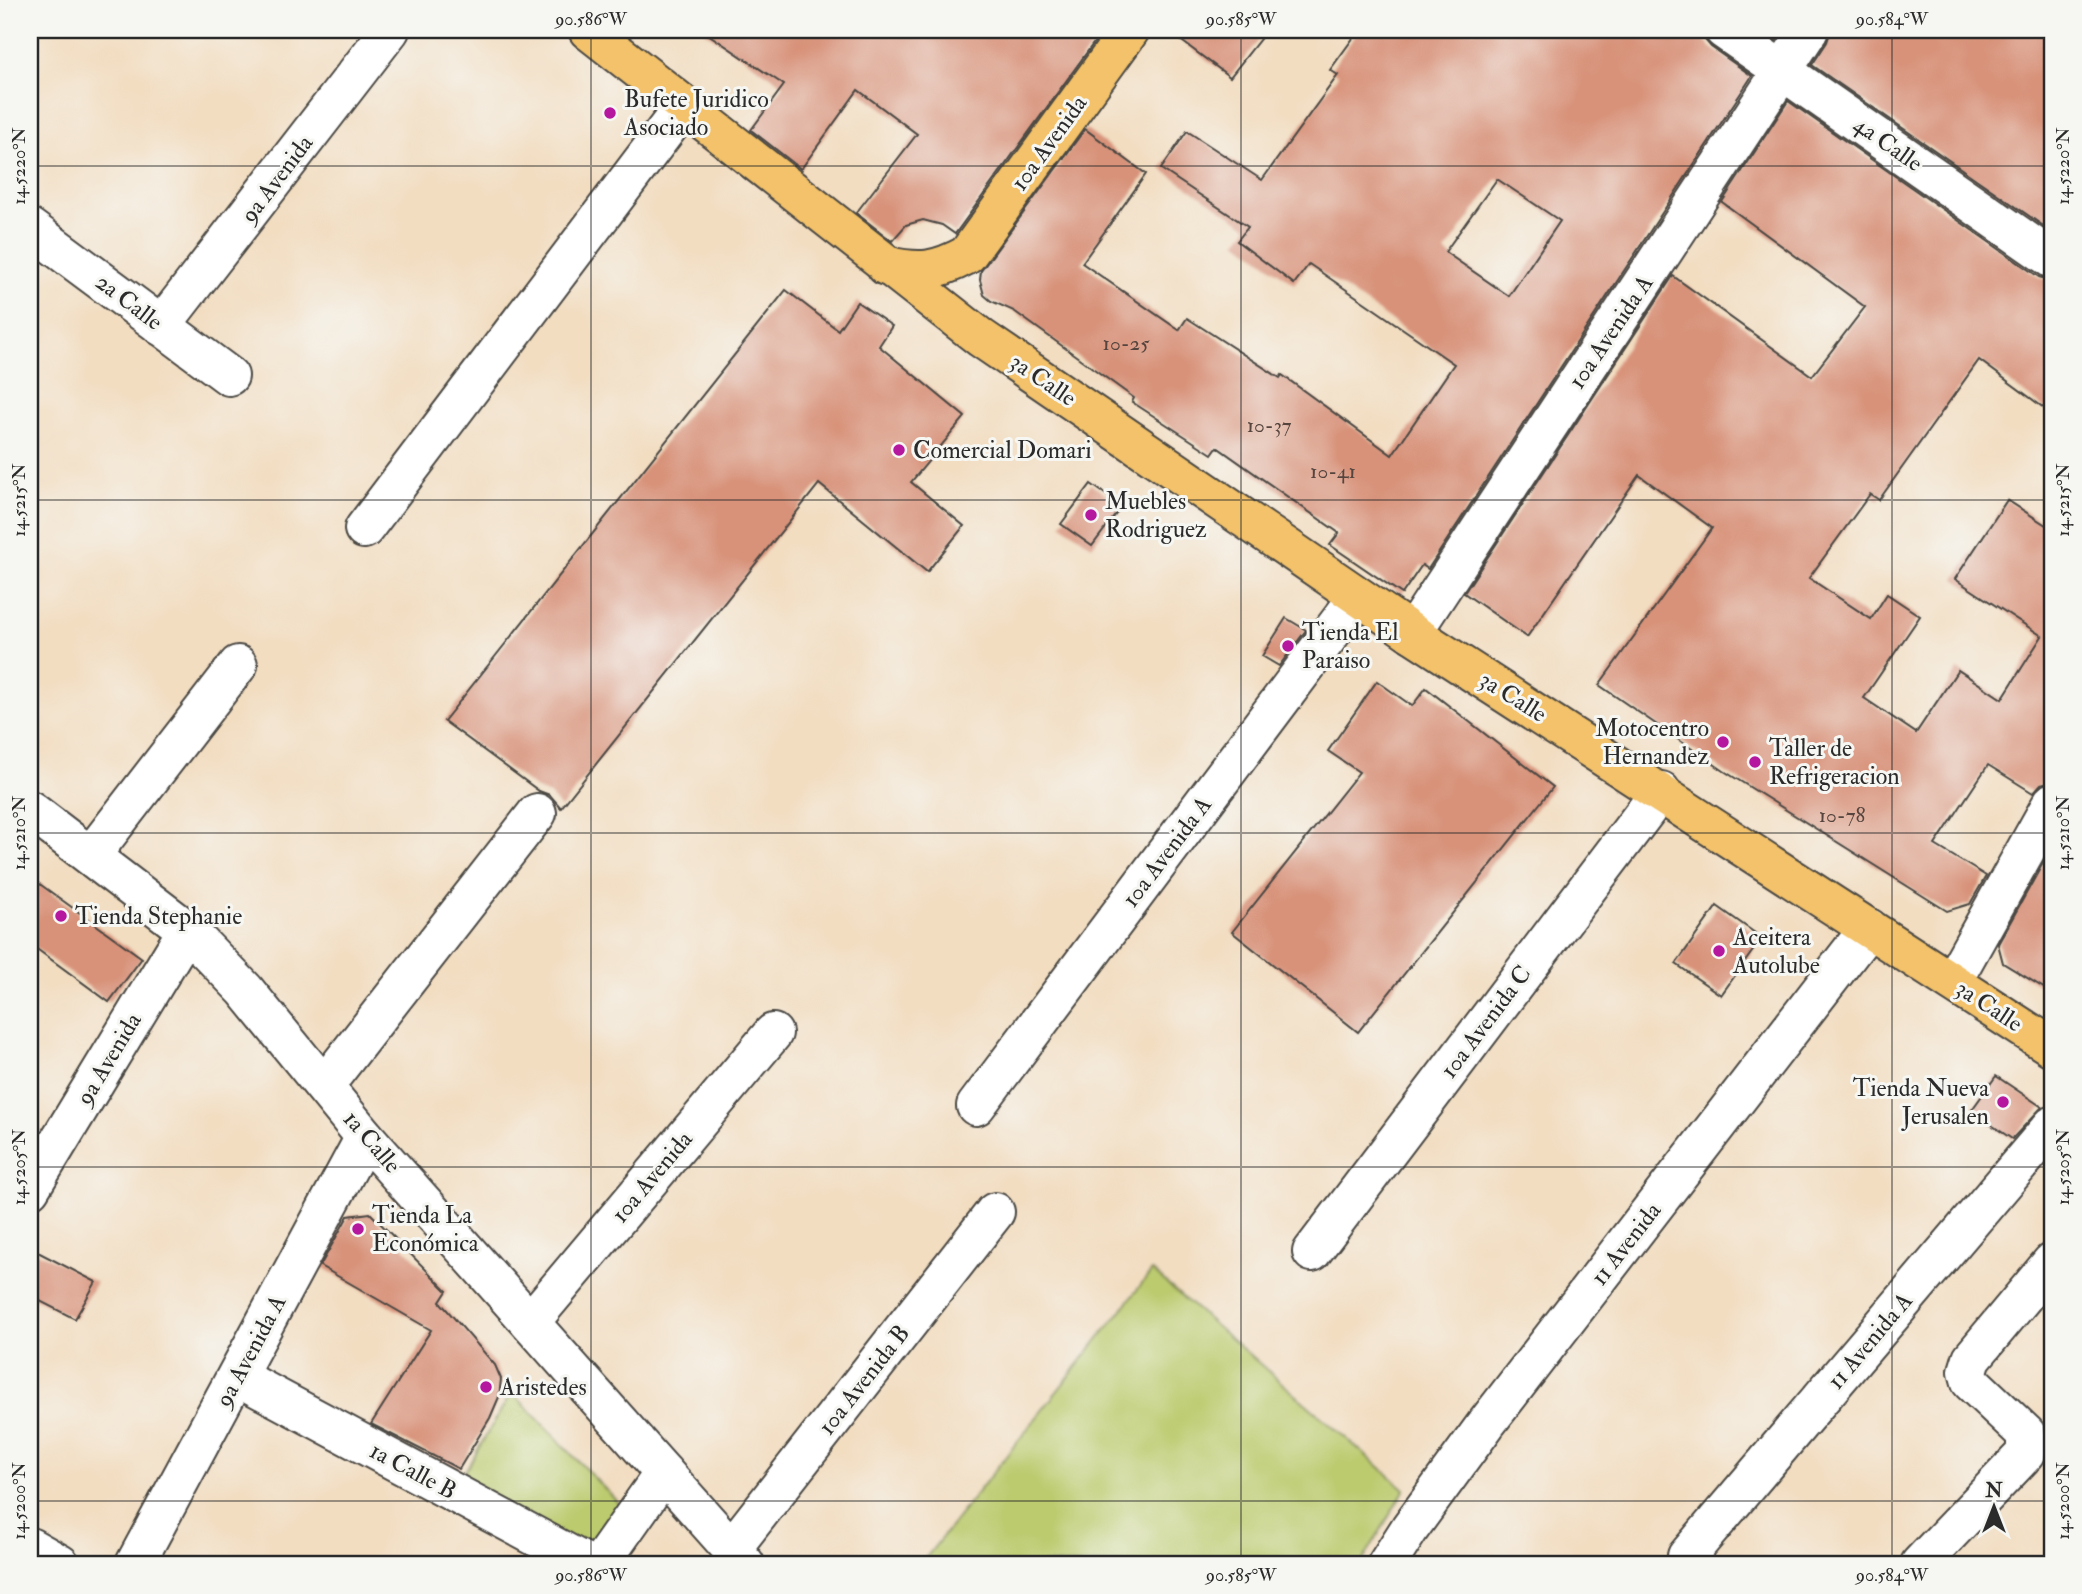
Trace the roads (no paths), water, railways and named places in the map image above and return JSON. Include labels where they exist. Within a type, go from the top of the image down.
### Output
[{"type":"main road","name":"3a Calle","points":[[588,30],[981,338],[1412,633],[2052,1047]]},
{"type":"main road","name":"10a Avenida","points":[[967,256],[1130,30]]},
{"type":"main road","points":[[886,266],[919,272],[945,267],[967,256]]},
{"type":"main road","points":[[967,256],[963,284],[967,304],[981,338]]},
{"type":"street","name":"9a Avenida","points":[[161,326],[390,30]]},
{"type":"street","name":"4a Calle","points":[[1724,30],[2052,259]]},
{"type":"street","name":"10a Avenida A","points":[[1412,633],[1784,71],[1808,30]]},
{"type":"street","points":[[364,529],[684,106]]},
{"type":"street","name":"2a Calle","points":[[30,228],[229,376]]},
{"type":"street","name":"10a Avenida A","points":[[976,1107],[1358,597]]},
{"type":"street","points":[[92,854],[238,665]]},
{"type":"street","name":"10a Avenida C","points":[[1312,1252],[1661,792]]},
{"type":"street","points":[[1952,982],[2052,803]]},
{"type":"street","name":"1a Calle","points":[[30,810],[92,854],[187,930],[245,990],[365,1136],[738,1556]]},
{"type":"street","points":[[324,1086],[537,813]]},
{"type":"street","name":"11 Avenida","points":[[1387,1564],[1486,1424],[1870,928]]},
{"type":"street","name":"9a Avenida","points":[[30,1189],[187,930]]},
{"type":"street","name":"10a Avenida","points":[[531,1321],[773,1033]]},
{"type":"street","name":"11 Avenida A","points":[[1687,1556],[2052,1126]]},
{"type":"street","name":"9a Avenida A","points":[[135,1564],[238,1377],[365,1136]]},
{"type":"street","name":"10a Avenida B","points":[[738,1556],[995,1212]]},
{"type":"street","points":[[1920,1564],[2026,1453],[2025,1434],[1971,1382],[1968,1371],[1972,1358],[2052,1262]]},
{"type":"street","name":"1a Calle B","points":[[238,1377],[587,1564]]},
{"type":"street","points":[[600,1564],[664,1473]]},
{"type":"street","points":[[30,1547],[60,1564]]},
{"type":"place","name":"Bufete Juridico Asociado","points":[[610,113]]},
{"type":"place","name":"Comercial Domari","points":[[899,450]]},
{"type":"place","name":"Muebles Rodriguez","points":[[1091,515]]},
{"type":"place","name":"Tienda El Paraiso","points":[[1288,646]]},
{"type":"place","name":"Motocentro Hernandez","points":[[1723,742]]},
{"type":"place","name":"Taller de Refrigeracion","points":[[1755,762]]},
{"type":"place","name":"Tienda Stephanie","points":[[61,916]]},
{"type":"place","name":"Aceitera Autolube","points":[[1719,951]]},
{"type":"place","name":"Tienda Nueva Jerusalen","points":[[2003,1102]]},
{"type":"place","name":"Tienda La Económica","points":[[358,1229]]},
{"type":"place","name":"Aristedes","points":[[486,1387]]}]
